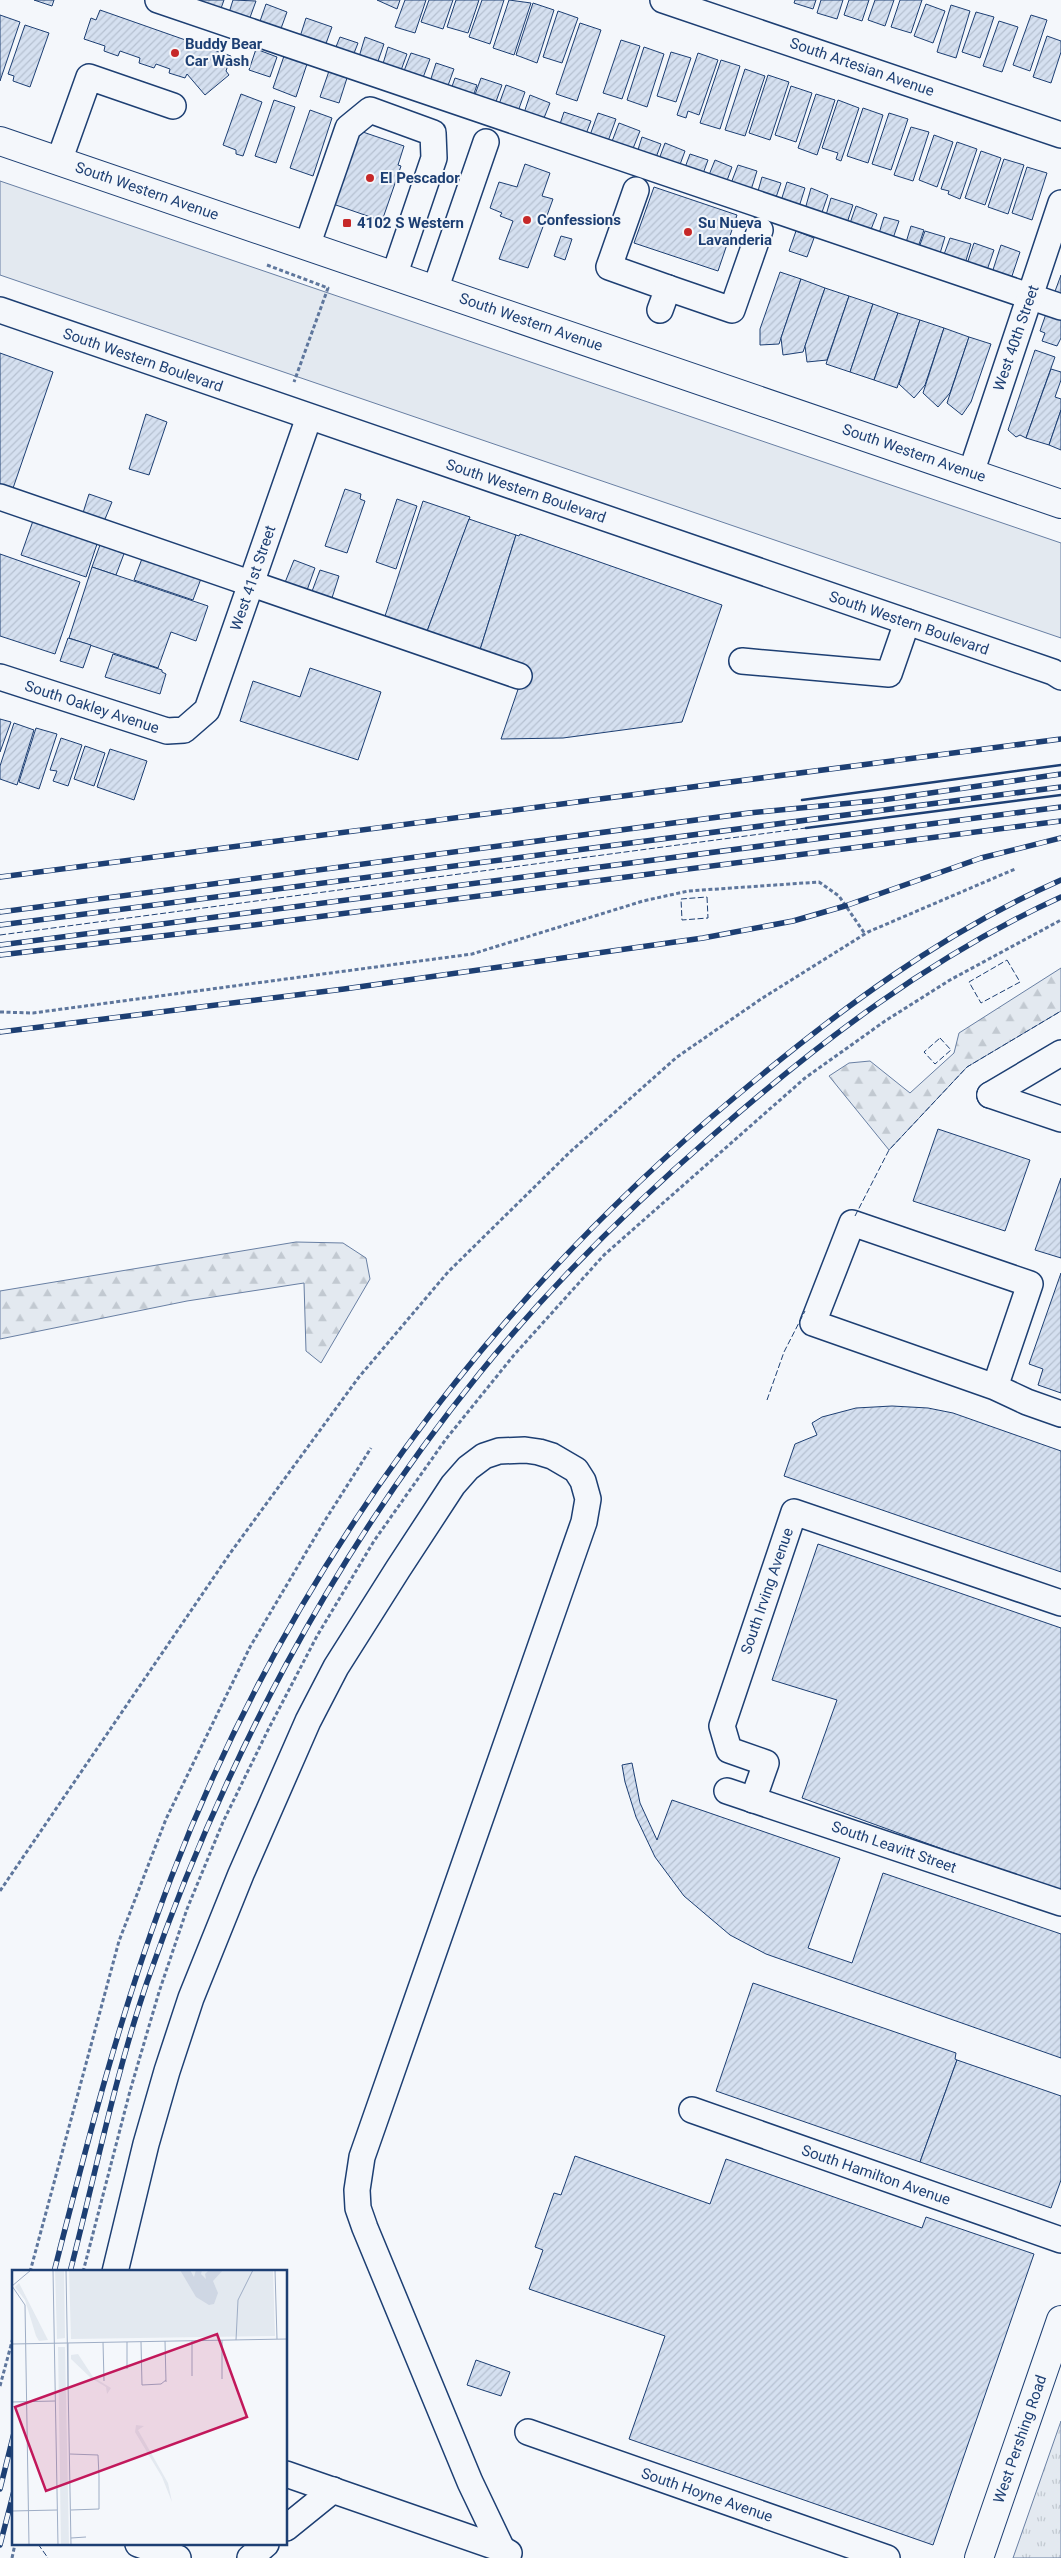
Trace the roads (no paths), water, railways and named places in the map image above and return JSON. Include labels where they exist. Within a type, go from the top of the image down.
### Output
[{"type":"main road","name":"South Western Avenue","points":[[0,141],[1061,504]]},
{"type":"main road","name":"West Pershing Road","points":[[980,2558],[1061,2320]]},
{"type":"street","points":[[158,0],[1061,307]]},
{"type":"street","name":"South Artesian Avenue","points":[[663,0],[1061,134]]},
{"type":"street","points":[[59,161],[89,76],[173,106]]},
{"type":"street","points":[[307,246],[348,128],[370,110],[433,133],[434,158],[394,276]]},
{"type":"street","points":[[435,290],[486,142]]},
{"type":"street","points":[[636,190],[609,267],[664,299],[732,310],[760,230]]},
{"type":"street","name":"West 40th Street","points":[[971,473],[1061,204]]},
{"type":"street","name":"South Western Boulevard","points":[[0,310],[1058,674]]},
{"type":"street","name":"West 41st Street","points":[[184,730],[207,710],[309,417]]},
{"type":"street","points":[[0,497],[519,676]]},
{"type":"street","points":[[742,661],[889,674],[907,622]]},
{"type":"street","name":"South Oakley Avenue","points":[[0,677],[167,731],[184,730]]},
{"type":"street","points":[[1054,1063],[990,1095],[1061,1119]]},
{"type":"street","points":[[995,1387],[1030,1284],[852,1223],[813,1324],[995,1387],[1061,1414]]},
{"type":"street","points":[[115,2270],[146,2144],[191,1998],[281,1782],[336,1667],[453,1485],[468,1468],[484,1456],[511,1450],[539,1452],[564,1462],[576,1470],[583,1480],[588,1499],[585,1516],[362,2157],[357,2190],[358,2208],[377,2260],[474,2490],[509,2553]]},
{"type":"street","name":"South Irving Avenue","points":[[753,1800],[766,1763],[729,1750],[722,1726],[794,1512],[1061,1603]]},
{"type":"street","name":"South Leavitt Street","points":[[727,1791],[1061,1903]]},
{"type":"street","name":"South Hamilton Avenue","points":[[692,2110],[1061,2240]]},
{"type":"street","name":"South Hoyne Avenue","points":[[528,2432],[887,2558]]},
{"type":"street","points":[[288,2475],[509,2553]]},
{"type":"street","points":[[288,2526],[333,2490]]},
{"type":"street","points":[[144,2546],[178,2558]]},
{"type":"street","points":[[250,2558],[264,2546]]},
{"type":"railway","points":[[0,877],[1061,739]]},
{"type":"railway","points":[[0,912],[749,813],[882,800],[1061,774]]},
{"type":"railway","points":[[0,925],[1061,787]]},
{"type":"railway","points":[[0,945],[1061,807]]},
{"type":"railway","points":[[0,955],[254,925],[1061,821]]},
{"type":"railway","points":[[0,1032],[344,989],[703,938],[793,921],[845,906],[981,858],[1061,838]]},
{"type":"railway","points":[[55,2270],[121,2024],[171,1878],[218,1766],[273,1657],[335,1552],[403,1451],[478,1355],[558,1264],[644,1178],[735,1097],[811,1035],[890,977],[974,924],[1061,880]]},
{"type":"railway","points":[[70,2270],[115,2089],[136,2017],[177,1900],[210,1820],[247,1741],[287,1663],[330,1588],[376,1514],[426,1443],[479,1374],[562,1279],[651,1191],[753,1100],[878,1003],[967,946],[1013,920],[1061,897]]},
{"type":"railway","points":[[0,2489],[12,2441]]},
{"type":"railway","points":[[0,2545],[12,2499]]},
{"type":"place","name":"Buddy Bear Car Wash","points":[[175,53]]},
{"type":"place","name":"El Pescador","points":[[370,178]]},
{"type":"place","name":"Confessions","points":[[527,220]]},
{"type":"place","name":"4102 S Western","points":[[347,223]]},
{"type":"place","name":"Su Nueva Lavanderia","points":[[688,232]]}]
